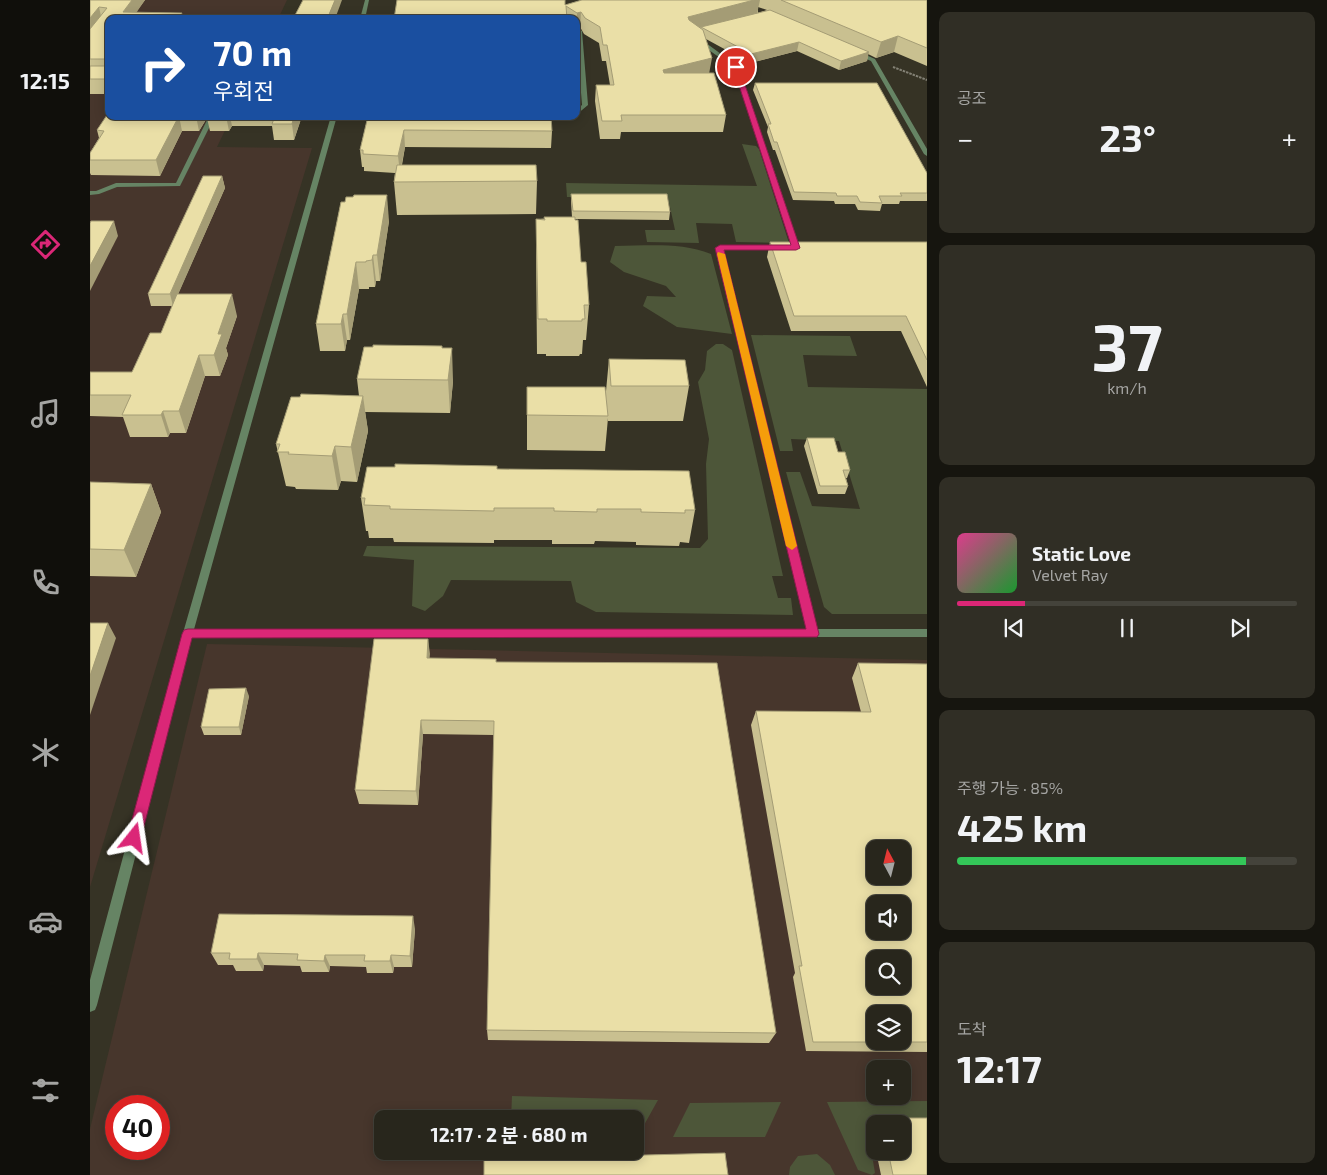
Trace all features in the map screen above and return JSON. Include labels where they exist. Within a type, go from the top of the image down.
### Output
[{"type":"street","points":[[363,15],[367,0]]},
{"type":"street","points":[[700,32],[691,34],[736,67],[796,248],[720,248],[813,634]]},
{"type":"street","points":[[580,43],[585,105],[580,109]]},
{"type":"street","points":[[847,49],[874,60],[927,154]]},
{"type":"street","points":[[90,193],[96,193],[116,185],[178,186],[210,120]]},
{"type":"street","points":[[90,1006],[188,634],[333,120]]},
{"type":"street","points":[[188,634],[927,633]]},
{"type":"path","points":[[874,60],[927,80]]},
{"type":"shaded area","points":[[90,0],[287,0],[280,15],[105,15],[105,120],[230,120],[217,147],[312,148],[90,887]]},
{"type":"shaded area","points":[[207,644],[927,660],[927,1175],[90,1175],[90,1129]]},
{"type":"green space","points":[[742,144],[756,146],[759,149],[789,243],[736,242],[732,224],[696,223],[699,243],[647,242],[645,230],[675,230],[668,198],[567,197],[566,183],[757,186]]},
{"type":"green space","points":[[615,246],[675,246],[711,254],[732,334],[677,327],[643,306],[647,296],[676,297],[666,286],[624,272],[610,262]]},
{"type":"green space","points":[[751,335],[850,336],[857,356],[803,355],[808,387],[927,389],[927,614],[832,614],[824,607],[786,472],[800,472],[812,506],[860,509],[839,441],[791,439],[793,451],[780,451]]},
{"type":"green space","points":[[716,344],[723,344],[732,350],[783,576],[772,576],[778,598],[791,598],[793,615],[596,612],[576,602],[571,581],[451,580],[443,596],[425,611],[412,606],[414,560],[363,556],[367,546],[700,548],[708,539],[706,464],[709,439],[698,382],[705,370],[707,351]]},
{"type":"green space","points":[[512,1096],[658,1100],[644,1125],[644,1110],[511,1110]]},
{"type":"green space","points":[[911,1101],[927,1101],[927,1124],[911,1124],[911,1115],[866,1115],[866,1160],[873,1160],[875,1173],[872,1175],[858,1170],[827,1102],[866,1102],[866,1105],[911,1105]]},
{"type":"green space","points":[[781,1102],[765,1137],[673,1137],[690,1103]]},
{"type":"green space","points":[[817,1154],[830,1165],[835,1175],[789,1175],[790,1167],[798,1156]]},
{"type":"building","points":[[90,0],[132,0],[123,12],[182,13],[181,15],[105,15],[105,59],[90,59],[90,29],[107,8],[99,7],[90,18]]},
{"type":"building","points":[[303,0],[335,0],[329,15],[295,15]]},
{"type":"building","points":[[397,0],[565,0],[565,5],[582,0],[754,0],[688,17],[689,20],[703,30],[712,58],[663,70],[664,73],[714,73],[726,115],[621,115],[622,121],[602,121],[596,85],[614,85],[607,45],[603,45],[600,27],[585,18],[581,12],[577,13],[566,6],[567,15],[395,15]]},
{"type":"building","points":[[781,0],[927,0],[927,48],[898,36],[881,42]]},
{"type":"building","points":[[770,10],[869,52],[841,61],[799,42],[751,54],[701,27]]},
{"type":"building","points":[[90,66],[105,66],[105,79],[90,79]]},
{"type":"building","points":[[755,83],[877,83],[927,173],[927,193],[900,193],[902,196],[879,196],[882,203],[860,202],[857,196],[837,196],[836,193],[794,192],[777,142],[774,142],[768,124],[771,124]]},
{"type":"building","points":[[105,118],[105,120],[177,120],[156,160],[90,160],[90,153],[104,131],[97,130]]},
{"type":"building","points":[[274,120],[293,120],[292,124],[272,124]]},
{"type":"building","points":[[367,120],[551,120],[552,131],[404,130],[398,156],[363,154],[363,150],[360,150]]},
{"type":"building","points":[[397,165],[536,165],[537,181],[394,182]]},
{"type":"building","points":[[203,176],[222,176],[170,294],[148,294]]},
{"type":"building","points":[[571,194],[667,194],[670,212],[573,211]]},
{"type":"building","points":[[354,195],[387,195],[377,255],[373,255],[372,260],[366,262],[356,262],[347,314],[343,314],[341,324],[316,324],[341,202],[345,202],[346,197],[353,197]]},
{"type":"building","points":[[544,217],[575,217],[575,220],[578,220],[581,262],[586,262],[589,305],[584,305],[585,319],[582,319],[582,321],[547,321],[547,319],[538,319],[536,219],[545,220]]},
{"type":"building","points":[[91,221],[114,221],[90,266],[90,223]]},
{"type":"building","points":[[770,242],[927,242],[927,360],[906,316],[794,316]]},
{"type":"building","points":[[177,294],[232,294],[218,334],[222,334],[214,355],[199,355],[179,411],[163,411],[161,415],[122,415],[131,395],[90,395],[90,372],[132,372],[150,333],[161,333]]},
{"type":"building","points":[[373,345],[442,346],[442,348],[452,348],[448,380],[357,379],[364,347],[373,347]]},
{"type":"building","points":[[609,359],[685,360],[689,386],[611,386]]},
{"type":"building","points":[[527,387],[605,387],[608,416],[527,415]]},
{"type":"building","points":[[301,394],[363,396],[351,447],[335,446],[332,456],[277,452],[280,444],[276,444],[291,397],[300,397]]},
{"type":"building","points":[[807,438],[834,438],[838,452],[845,452],[850,470],[843,470],[848,486],[820,486]]},
{"type":"building","points":[[395,464],[497,466],[497,469],[689,471],[695,510],[685,510],[685,513],[641,512],[641,509],[597,509],[597,512],[554,511],[554,508],[494,508],[494,511],[390,509],[390,506],[364,505],[365,498],[361,498],[367,467],[395,467]]},
{"type":"building","points":[[90,482],[151,484],[124,550],[90,549]]},
{"type":"building","points":[[90,623],[108,623],[90,676]]},
{"type":"building","points":[[374,639],[428,639],[427,658],[496,659],[496,662],[717,663],[776,1033],[487,1030],[494,721],[421,720],[416,791],[355,790]]},
{"type":"building","points":[[858,663],[927,664],[927,1042],[911,1042],[911,1005],[866,1005],[866,1042],[813,1042],[799,966],[802,966],[756,711],[871,712]]},
{"type":"building","points":[[246,688],[239,727],[201,727],[209,689]]},
{"type":"building","points":[[219,914],[413,916],[410,956],[391,955],[390,961],[364,961],[365,955],[325,955],[324,961],[297,960],[298,954],[258,953],[257,959],[229,959],[230,953],[211,953]]},
{"type":"building","points":[[911,1118],[927,1118],[927,1175],[893,1175],[890,1160],[911,1160]]},
{"type":"building","points":[[725,1153],[728,1175],[484,1175],[484,1160],[644,1160],[644,1155]]},
{"type":"slow traffic","points":[[721,254],[792,546]]},
{"type":"route","points":[[134,838],[188,634],[813,634],[720,248],[796,248],[736,67]]}]
